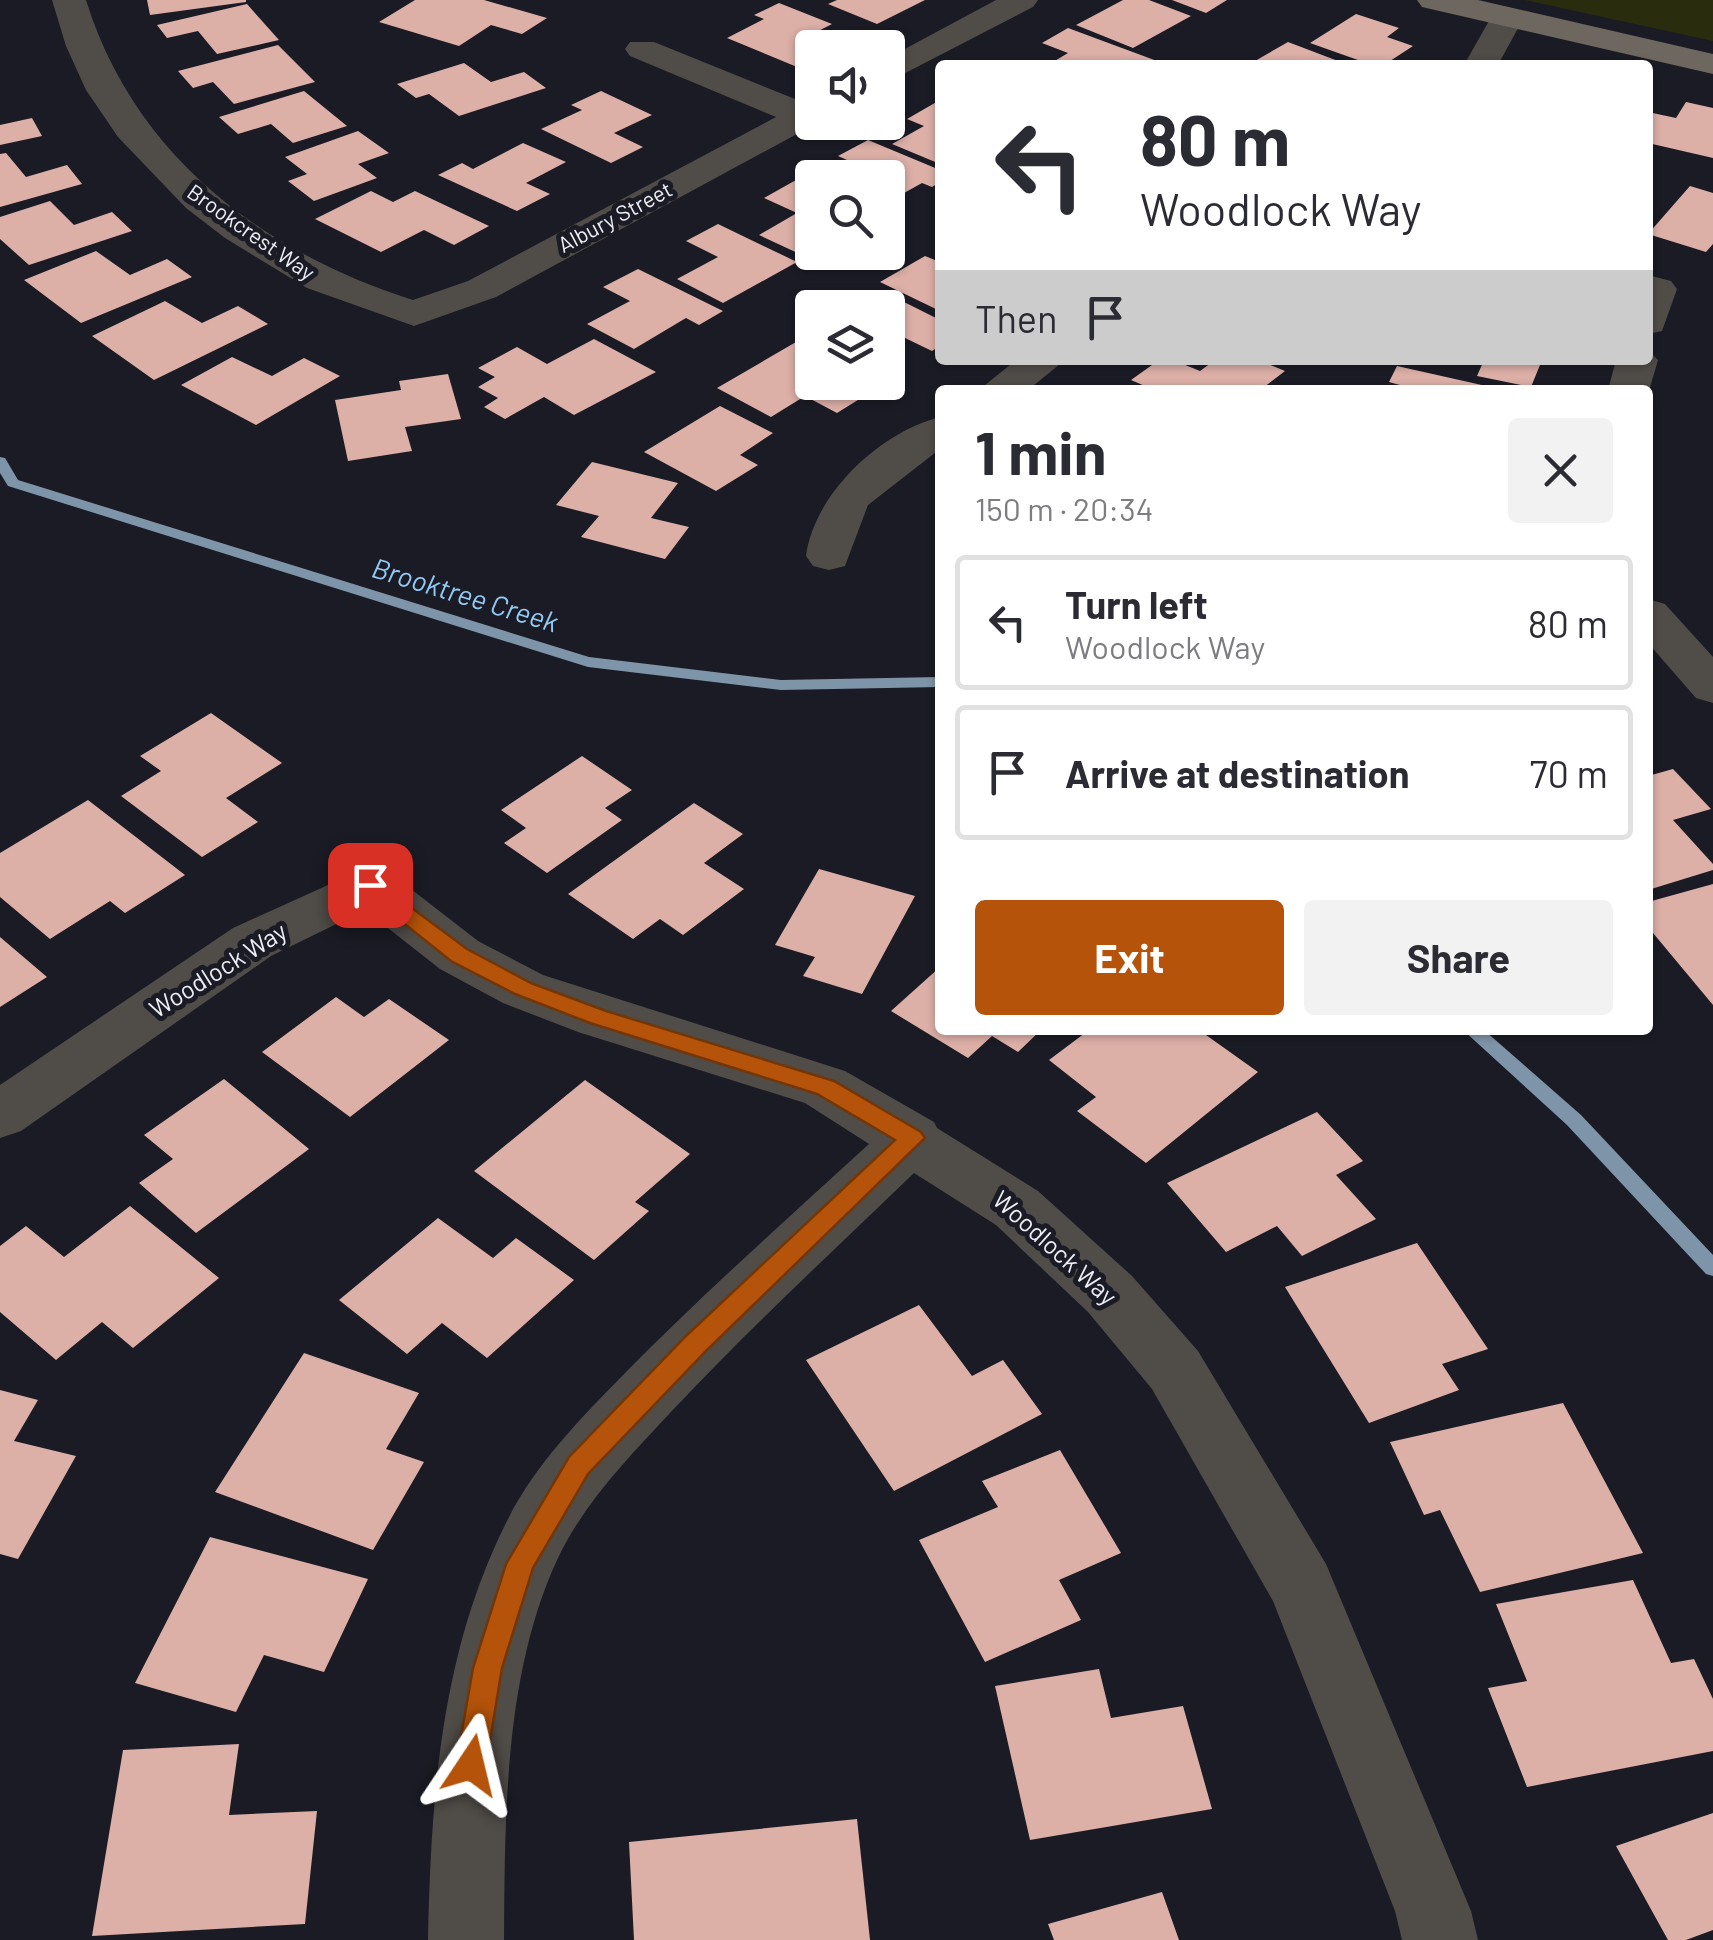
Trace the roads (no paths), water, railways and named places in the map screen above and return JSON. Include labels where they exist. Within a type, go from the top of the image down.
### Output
[{"type":"street","name":"Brookcrest Way","points":[[69,0],[89,66],[122,120],[192,193],[265,247],[323,282],[414,314]]},
{"type":"street","points":[[905,63],[1021,0]]},
{"type":"street","points":[[1434,0],[1713,64]]},
{"type":"street","points":[[1484,60],[1506,19]]},
{"type":"street","points":[[642,49],[795,109]]},
{"type":"street","name":"Albury Street","points":[[414,314],[482,289],[795,121]]},
{"type":"street","points":[[1007,385],[1037,365]]},
{"type":"street","points":[[829,556],[834,526],[852,495],[935,435]]},
{"type":"street","points":[[1653,620],[1713,687]]},
{"type":"street","name":"Woodlock Way","points":[[0,1115],[252,942],[370,885],[459,955],[523,988],[598,1017],[825,1087],[912,1138],[1017,1208],[1110,1294],[1175,1370],[1302,1586],[1433,1911],[1440,1940]]},
{"type":"street","points":[[466,1940],[471,1765],[488,1668],[520,1564],[578,1465],[697,1343],[912,1138]]},
{"type":"waterway","name":"Brooktree Creek","points":[[0,461],[13,483],[588,662],[781,685],[935,682]]},
{"type":"waterway","name":"Brooktree Creek","points":[[1478,1035],[1574,1120],[1713,1268]]}]
